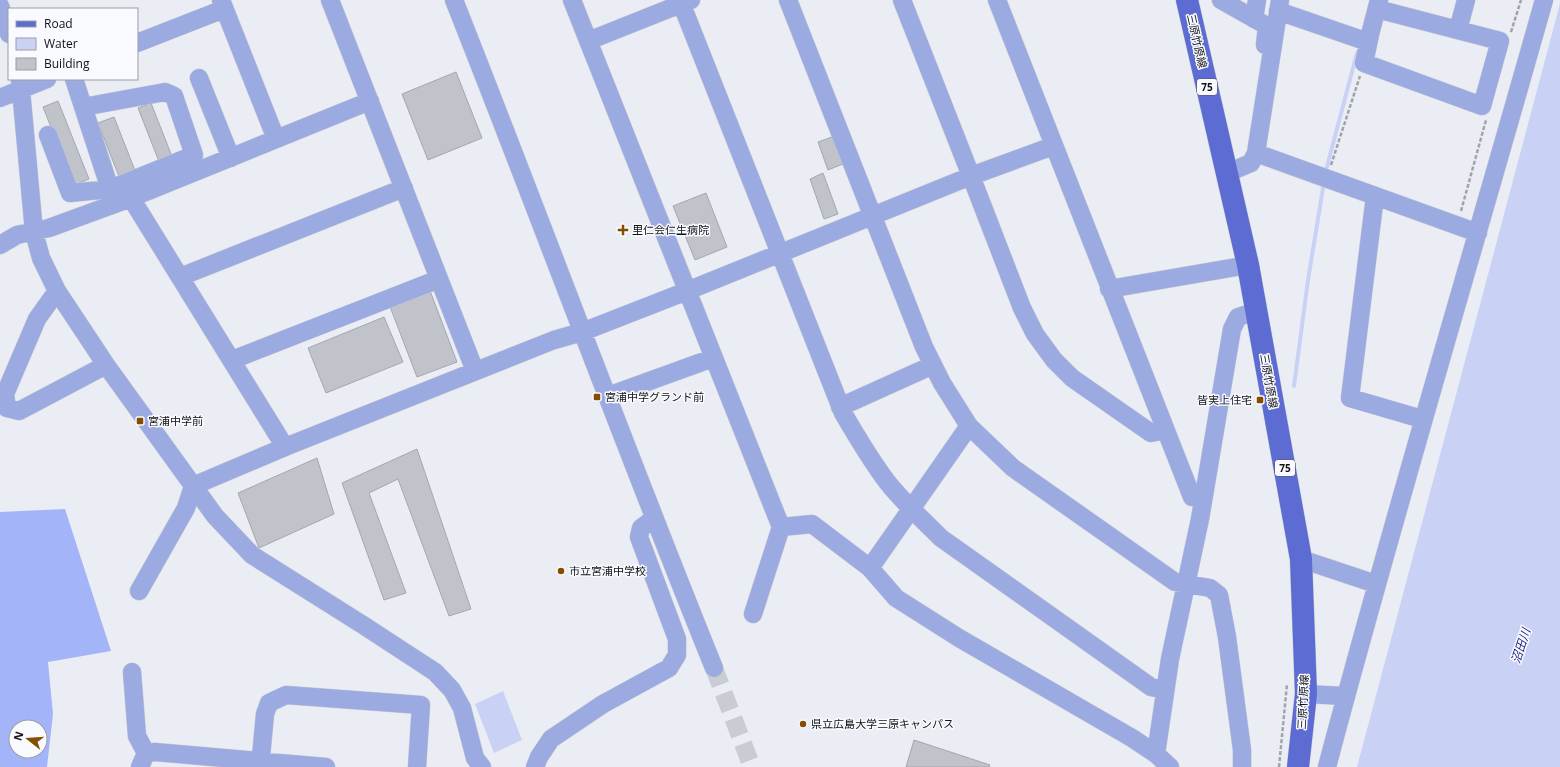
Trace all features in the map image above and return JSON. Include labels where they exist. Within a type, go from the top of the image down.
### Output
[{"type":"main road","name":"三原竹原線","points":[[1187,0],[1248,265],[1301,559],[1306,694],[1298,767]]},
{"type":"street","points":[[330,0],[475,371]]},
{"type":"street","points":[[454,0],[608,396],[653,519],[714,668]]},
{"type":"street","points":[[572,0],[781,527],[753,614]]},
{"type":"street","points":[[788,0],[924,347],[969,426],[1013,468],[1175,582],[1210,588],[1219,596],[1227,637],[1242,750],[1242,767]]},
{"type":"street","points":[[902,0],[972,176],[1022,308],[1035,334],[1054,360],[1072,378],[1151,433],[1166,430]]},
{"type":"street","points":[[997,0],[1109,289],[1192,496],[1203,499]]},
{"type":"street","points":[[1221,0],[1261,22]]},
{"type":"street","points":[[1257,0],[1261,22],[1263,63],[1270,65]]},
{"type":"street","points":[[1458,30],[1466,0]]},
{"type":"street","points":[[1327,767],[1345,696],[1422,419],[1478,233],[1544,0]]},
{"type":"street","points":[[588,41],[684,1],[840,407],[864,449],[888,483],[911,509],[947,543],[1151,687],[1165,690]]},
{"type":"street","points":[[138,43],[223,4],[276,139]]},
{"type":"street","points":[[1378,4],[1458,30],[1500,41],[1482,106],[1364,63],[1378,4]]},
{"type":"street","points":[[0,6],[8,31]]},
{"type":"street","points":[[1227,173],[1252,163],[1256,153],[1279,6],[1368,42]]},
{"type":"street","points":[[199,78],[231,158]]},
{"type":"street","points":[[0,98],[21,84],[42,80]]},
{"type":"street","points":[[74,80],[110,189]]},
{"type":"street","points":[[21,84],[34,232],[41,258],[57,291],[106,365],[215,516],[252,555],[435,672],[452,690],[462,708],[475,758],[482,767]]},
{"type":"street","points":[[48,135],[70,193],[110,189],[194,155],[174,96],[165,92],[83,107]]},
{"type":"street","points":[[0,245],[17,235],[49,228],[131,198],[370,101]]},
{"type":"street","points":[[138,591],[186,508],[193,486],[475,371],[582,332],[972,176],[1053,146]]},
{"type":"street","points":[[1256,153],[1478,233]]},
{"type":"street","points":[[180,278],[404,188]]},
{"type":"street","points":[[1375,196],[1350,398],[1422,419]]},
{"type":"street","points":[[131,198],[286,447]]},
{"type":"street","points":[[1109,289],[1248,265]]},
{"type":"street","points":[[232,360],[439,279]]},
{"type":"street","points":[[57,291],[37,319],[3,394],[7,408],[19,411],[106,365]]},
{"type":"street","points":[[1156,754],[1170,659],[1187,585],[1232,329],[1238,317],[1256,312]]},
{"type":"street","points":[[608,396],[713,358]]},
{"type":"street","points":[[840,407],[933,365]]},
{"type":"street","points":[[870,568],[969,426]]},
{"type":"street","points":[[535,767],[539,757],[551,739],[603,704],[669,668],[677,655],[677,639],[639,536],[642,528],[653,519]]},
{"type":"street","points":[[781,527],[812,524],[870,568],[896,598],[966,642],[1132,738],[1156,754],[1170,767]]},
{"type":"street","points":[[1301,559],[1376,584]]},
{"type":"street","points":[[132,672],[137,736],[143,760],[155,752],[201,762],[322,767]]},
{"type":"street","points":[[1306,694],[1345,696]]},
{"type":"street","points":[[260,764],[265,714],[269,703],[286,695],[421,705],[417,767]]},
{"type":"path","points":[[1326,179],[1364,63]]},
{"type":"path","points":[[1279,767],[1287,678]]},
{"type":"shaded area","points":[[65,509],[111,651],[48,662],[53,714],[48,758],[48,719],[8,719],[8,759],[48,759],[47,767],[0,767],[0,512]]},
{"type":"water","name":"沼田川","points":[[1560,3],[1560,767],[1357,767],[1557,15]]},
{"type":"water","points":[[503,691],[522,740],[494,753],[475,704]]},
{"type":"building","points":[[456,72],[482,138],[428,160],[402,94]]},
{"type":"building","points":[[58,101],[89,179],[74,185],[43,107]]},
{"type":"building","points":[[151,103],[173,159],[160,164],[138,108]]},
{"type":"building","points":[[114,117],[136,173],[120,179],[98,123]]},
{"type":"building","points":[[832,137],[843,164],[828,170],[818,142]]},
{"type":"building","points":[[823,173],[838,214],[824,219],[810,179]]},
{"type":"building","points":[[706,193],[727,247],[695,260],[673,206]]},
{"type":"building","points":[[429,288],[457,362],[417,377],[389,304]]},
{"type":"building","points":[[384,317],[403,362],[326,393],[308,348]]},
{"type":"building","points":[[417,449],[471,609],[449,616],[398,479],[369,493],[406,593],[384,600],[342,483]]},
{"type":"building","points":[[317,458],[334,514],[259,548],[238,493]]},
{"type":"building","points":[[914,740],[990,765],[989,767],[906,767]]},
{"type":"waterway","points":[[1325,174],[1357,53]]},
{"type":"waterway","points":[[1294,386],[1308,280],[1324,182]]},
{"type":"tunnel","points":[[714,668],[752,767]]},
{"type":"place","name":"里仁会仁生病院","points":[[623,230]]},
{"type":"place","name":"宮浦中学グランド前","points":[[597,397]]},
{"type":"place","name":"皆実上住宅","points":[[1260,400]]},
{"type":"place","name":"宮浦中学前","points":[[140,421]]},
{"type":"place","name":"市立宮浦中学校","points":[[561,571]]},
{"type":"place","name":"県立広島大学三原キャンパス","points":[[803,724]]}]
